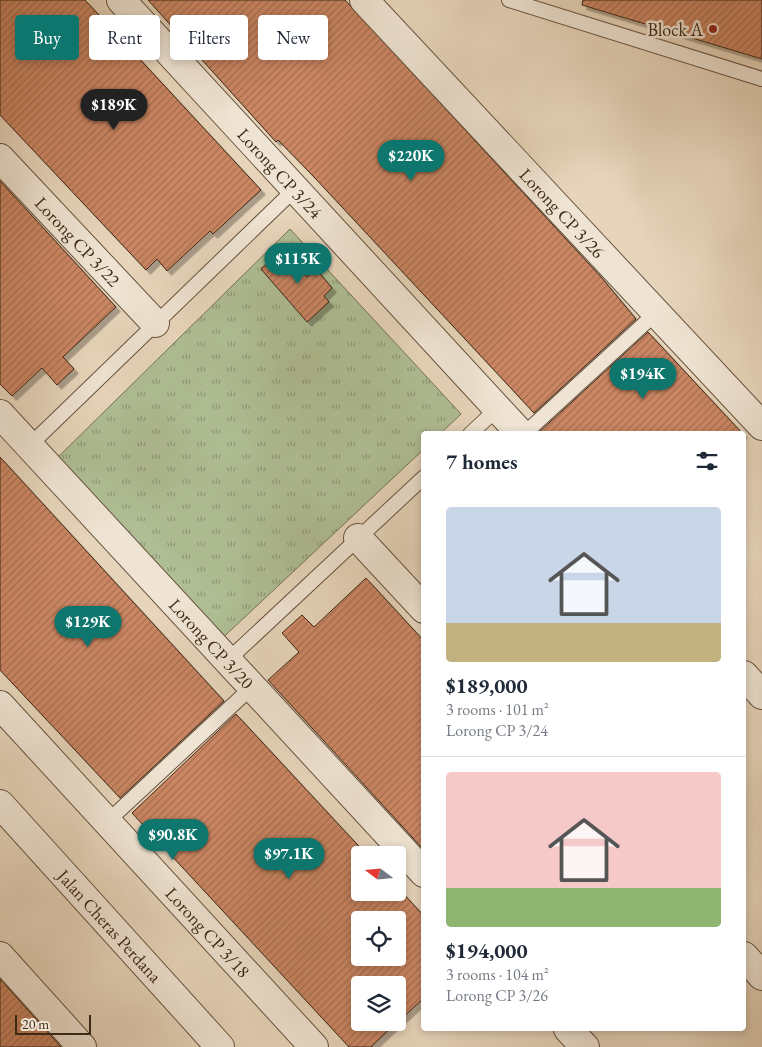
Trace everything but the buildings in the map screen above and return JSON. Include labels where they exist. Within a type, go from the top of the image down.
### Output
[{"type":"street","name":"Lorong CP 3/24","points":[[121,0],[520,431]]},
{"type":"street","name":"Lorong CP 3/26","points":[[364,0],[762,426]]},
{"type":"street","name":"Lorong CP 3/22","points":[[0,158],[155,323]]},
{"type":"street","name":"Lorong CP 3/20","points":[[0,414],[421,870]]},
{"type":"street","points":[[358,538],[421,606]]},
{"type":"street","points":[[746,677],[762,695]]},
{"type":"street","name":"Lorong CP 3/18","points":[[0,705],[314,1047]]},
{"type":"street","name":"Jalan Cheras Perdana","points":[[0,804],[220,1047]]},
{"type":"street","points":[[0,956],[82,1047]]},
{"type":"street","points":[[746,958],[762,976]]},
{"type":"street","points":[[570,1031],[585,1047]]},
{"type":"lane","points":[[509,0],[530,3],[762,79]]},
{"type":"lane","points":[[30,446],[295,189]]},
{"type":"lane","points":[[526,431],[656,312]]},
{"type":"lane","points":[[473,431],[498,408]]},
{"type":"lane","points":[[228,660],[421,480]]},
{"type":"lane","points":[[108,822],[252,687]]},
{"type":"green space","points":[[290,229],[461,414],[443,431],[421,431],[421,452],[214,646],[51,464]]},
{"type":"place","name":"Block A","points":[[713,29]]}]
